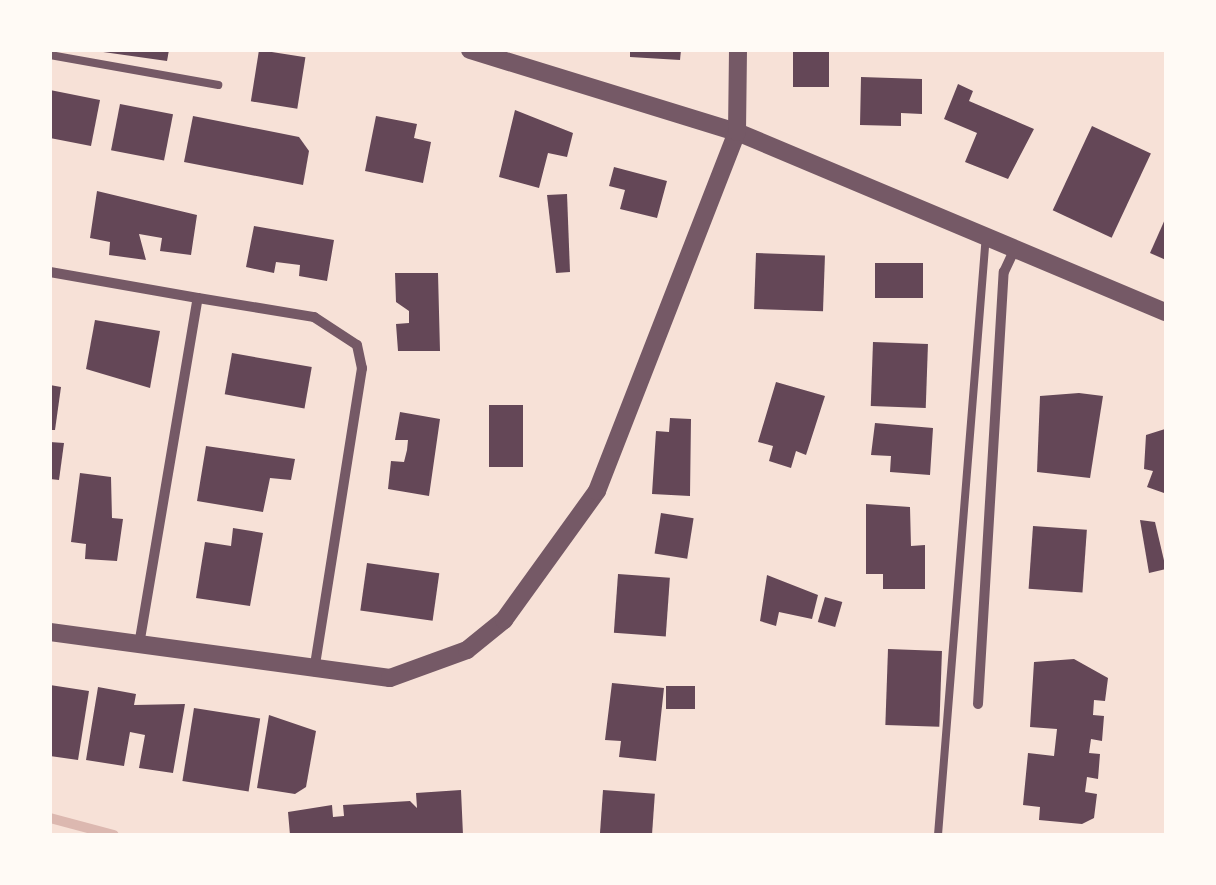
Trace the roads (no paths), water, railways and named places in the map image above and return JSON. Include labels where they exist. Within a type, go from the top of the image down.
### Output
[{"type":"street","points":[[470,50],[737,132],[1166,312]]},
{"type":"street","points":[[50,632],[314,672],[390,678],[467,650],[504,620],[597,491],[737,132],[738,50]]},
{"type":"street","points":[[978,704],[1004,272],[1015,248]]},
{"type":"street","points":[[50,272],[314,317],[357,345],[362,368],[314,672]]},
{"type":"street","points":[[138,647],[198,298]]},
{"type":"lane","points":[[50,55],[218,84]]},
{"type":"lane","points":[[938,835],[986,236]]},
{"type":"waterway","points":[[50,818],[114,835]]}]
